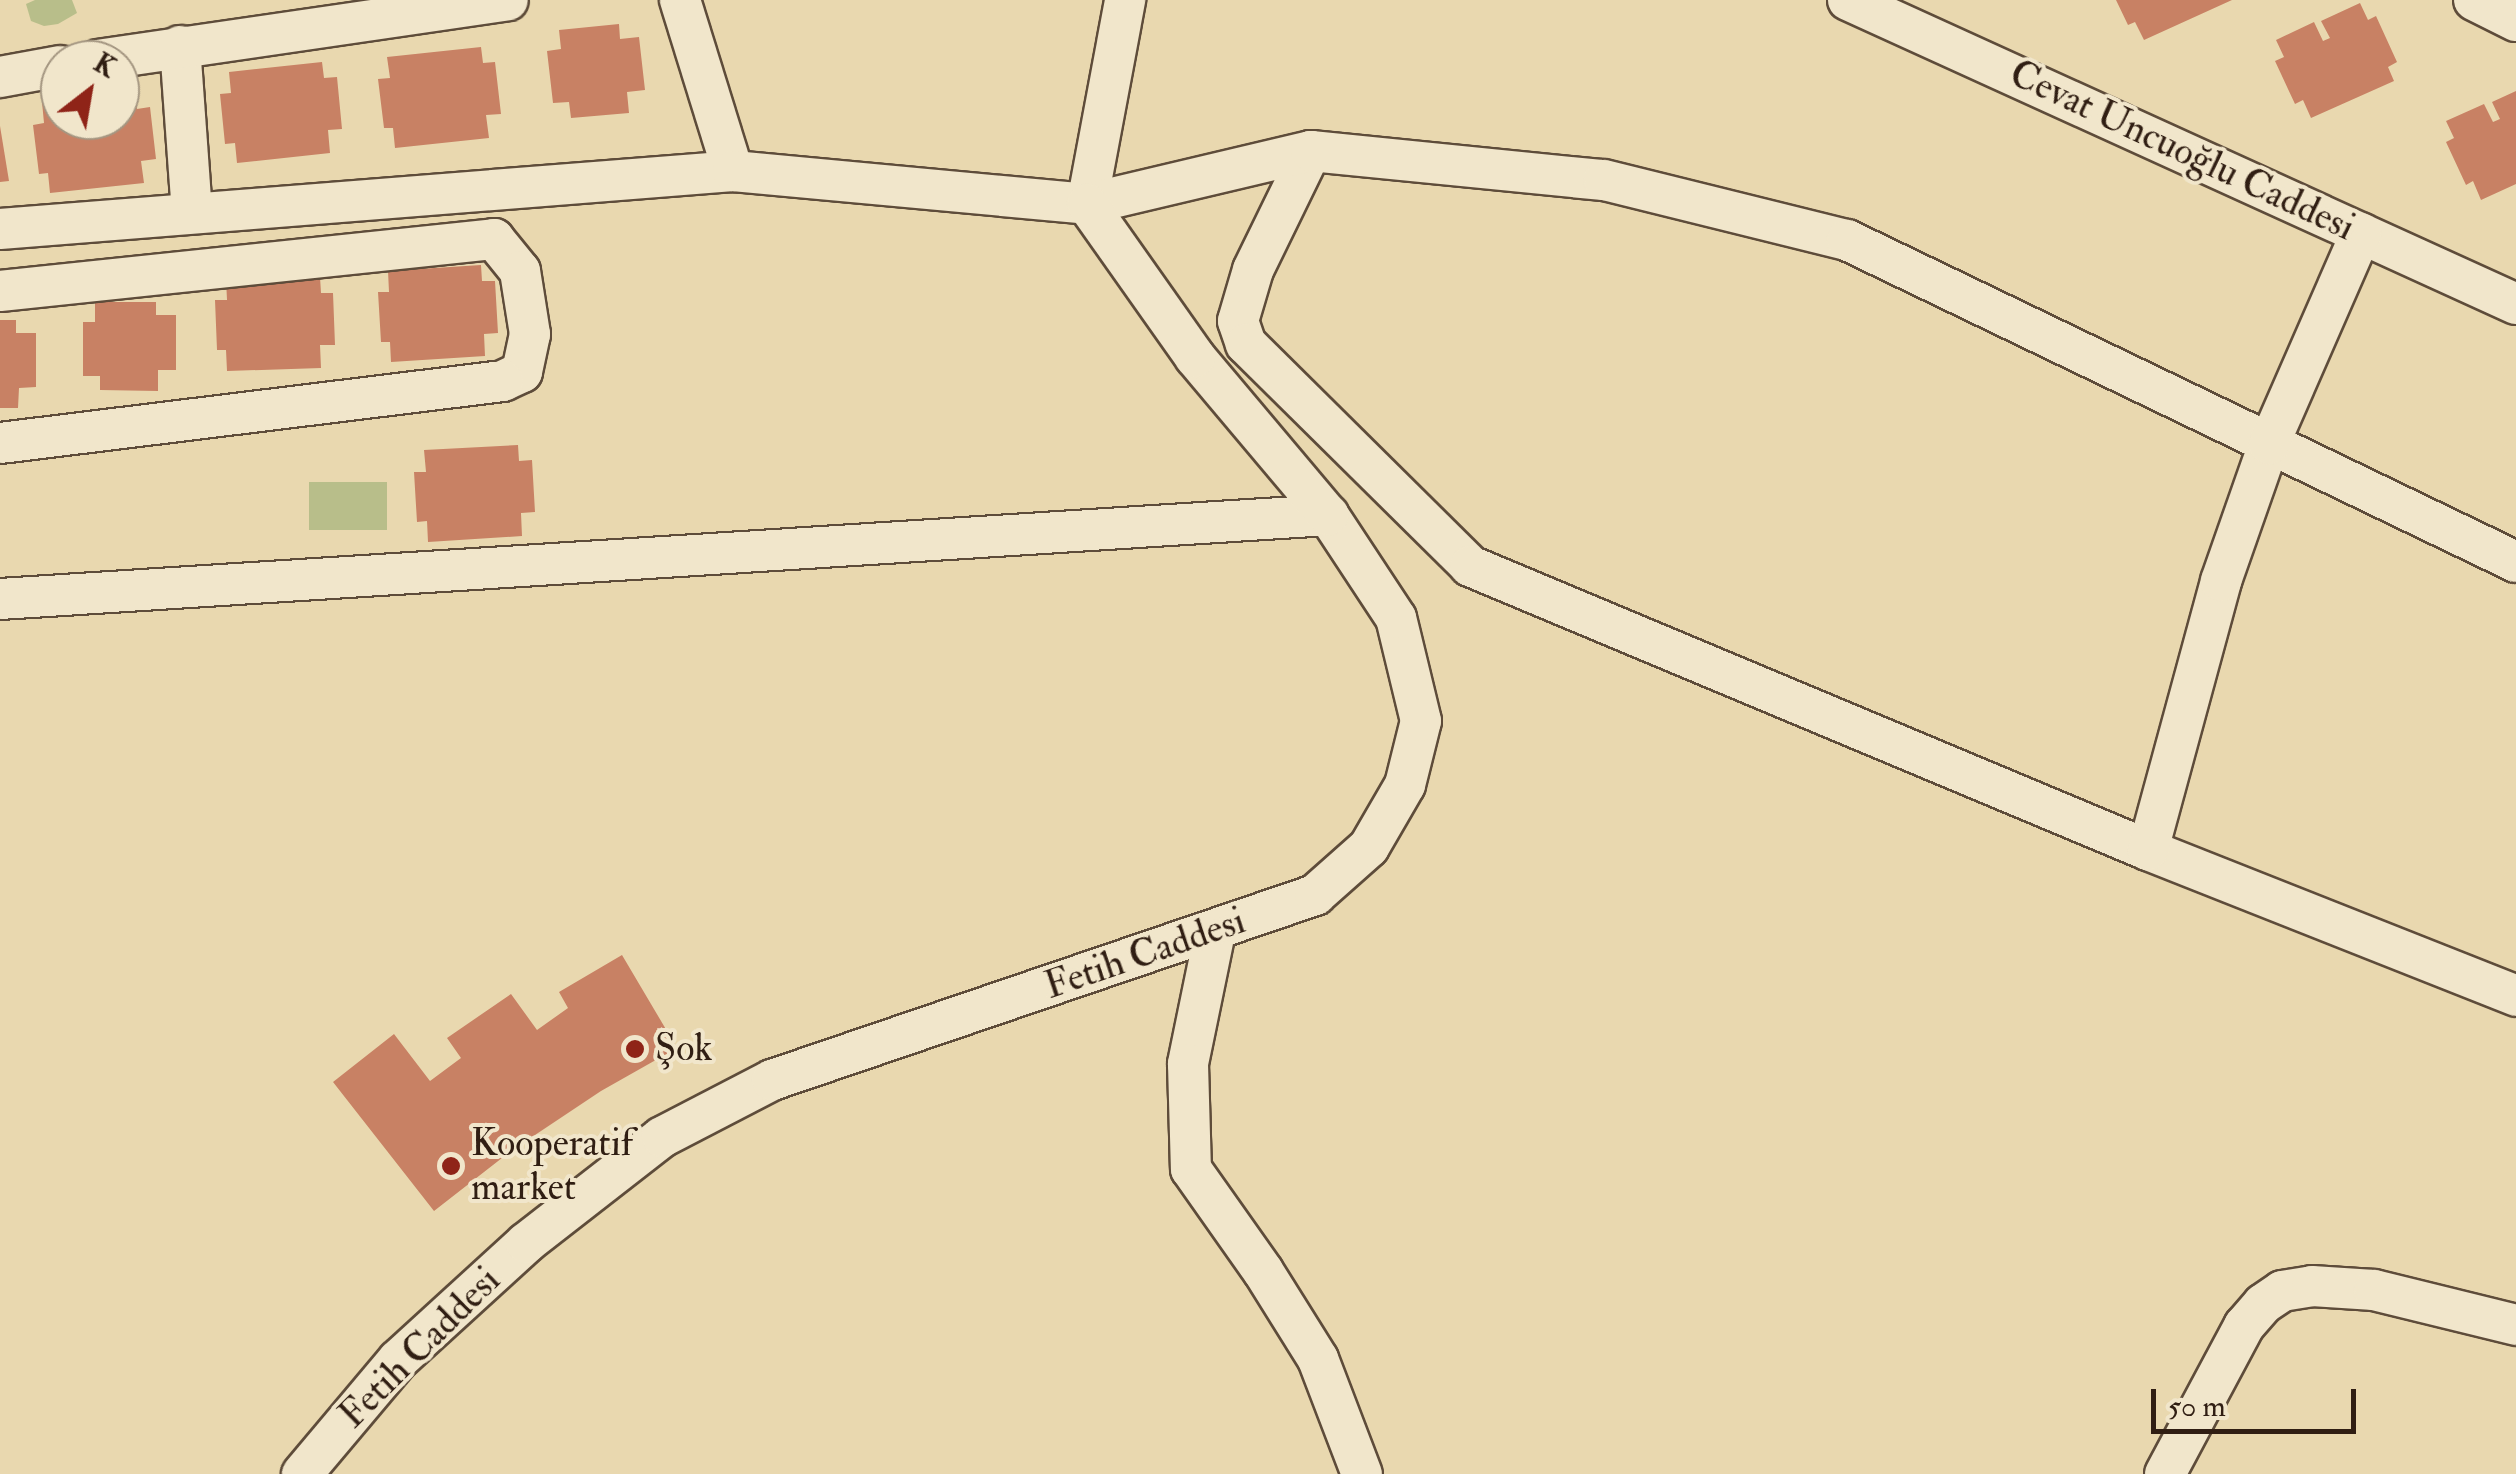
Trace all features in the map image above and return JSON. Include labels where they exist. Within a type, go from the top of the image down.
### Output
[{"type":"street","points":[[140,53],[508,0]]},
{"type":"street","points":[[680,0],[733,170]]},
{"type":"street","points":[[1087,204],[1125,0]]},
{"type":"street","name":"Cevat Uncuoğlu Caddesi","points":[[1848,0],[2516,304]]},
{"type":"street","points":[[2474,0],[2516,21]]},
{"type":"street","points":[[180,46],[192,213]]},
{"type":"street","points":[[0,76],[40,69]]},
{"type":"street","points":[[1311,151],[1253,270],[1238,322],[1246,344],[1470,566],[2148,850],[2516,996]]},
{"type":"street","points":[[0,229],[733,170],[1087,204],[1311,151],[1604,180],[1847,240],[2516,562]]},
{"type":"street","name":"Fetih Caddesi","points":[[302,1474],[398,1360],[526,1243],[662,1137],[772,1080],[1216,932],[1314,895],[1369,847],[1405,785],[1420,721],[1396,618],[1328,515],[1195,357],[1087,204]]},
{"type":"street","points":[[2148,850],[2221,581],[2269,444],[2360,233]]},
{"type":"street","points":[[0,291],[494,239],[520,271],[530,334],[522,372],[504,382],[0,443]]},
{"type":"street","points":[[0,599],[1328,515]]},
{"type":"street","points":[[1216,932],[1188,1064],[1191,1169],[1318,1359],[1362,1474]]},
{"type":"street","points":[[2164,1474],[2244,1326],[2262,1304],[2282,1291],[2312,1286],[2374,1290],[2516,1326]]},
{"type":"green space","points":[[35,0],[72,0],[77,13],[58,24],[44,26],[31,21],[26,4]]},
{"type":"green space","points":[[309,482],[387,482],[387,530],[309,530]]},
{"type":"building","points":[[2116,0],[2232,0],[2144,40],[2135,22],[2128,25]]},
{"type":"building","points":[[2360,3],[2368,20],[2376,16],[2397,62],[2388,67],[2394,81],[2311,118],[2303,100],[2295,104],[2275,61],[2284,57],[2276,40],[2314,22],[2323,41],[2330,38],[2321,21]]},
{"type":"building","points":[[619,24],[620,39],[639,37],[645,90],[627,92],[629,113],[571,118],[569,102],[553,103],[547,51],[561,49],[559,30]]},
{"type":"building","points":[[481,47],[483,63],[495,62],[501,114],[486,115],[489,138],[395,148],[393,128],[384,128],[378,79],[390,78],[387,57]]},
{"type":"building","points":[[322,62],[324,78],[337,77],[342,129],[328,130],[330,153],[237,163],[235,143],[225,144],[220,94],[231,93],[229,72]]},
{"type":"building","points":[[2516,91],[2516,184],[2481,200],[2473,181],[2466,185],[2446,142],[2454,138],[2446,121],[2484,104],[2493,122],[2500,119],[2492,102]]},
{"type":"building","points":[[150,107],[156,159],[141,161],[144,183],[50,193],[48,173],[39,174],[33,125],[40,124],[40,140],[140,140],[140,109]]},
{"type":"building","points":[[0,126],[9,181],[0,182]]},
{"type":"building","points":[[481,265],[482,281],[495,281],[498,333],[484,334],[485,356],[391,362],[390,342],[381,342],[378,292],[389,292],[388,271]]},
{"type":"building","points":[[320,277],[321,293],[333,293],[335,345],[320,345],[321,368],[227,371],[226,350],[217,350],[215,300],[227,300],[226,279]]},
{"type":"building","points":[[95,302],[156,302],[156,315],[176,315],[176,370],[158,370],[158,391],[100,390],[100,376],[83,376],[83,322],[95,322]]},
{"type":"building","points":[[0,320],[16,320],[16,333],[36,333],[36,387],[19,388],[18,408],[0,408]]},
{"type":"building","points":[[518,445],[519,461],[532,460],[535,512],[521,513],[522,536],[428,542],[427,521],[417,522],[414,472],[426,472],[424,450]]},
{"type":"building","points":[[622,955],[677,1048],[601,1091],[511,1151],[434,1211],[333,1082],[394,1034],[430,1081],[461,1058],[447,1038],[511,994],[537,1030],[568,1008],[559,992]]},
{"type":"place","name":"Şok","points":[[635,1049]]},
{"type":"place","name":"Kooperatif market","points":[[451,1166]]}]
